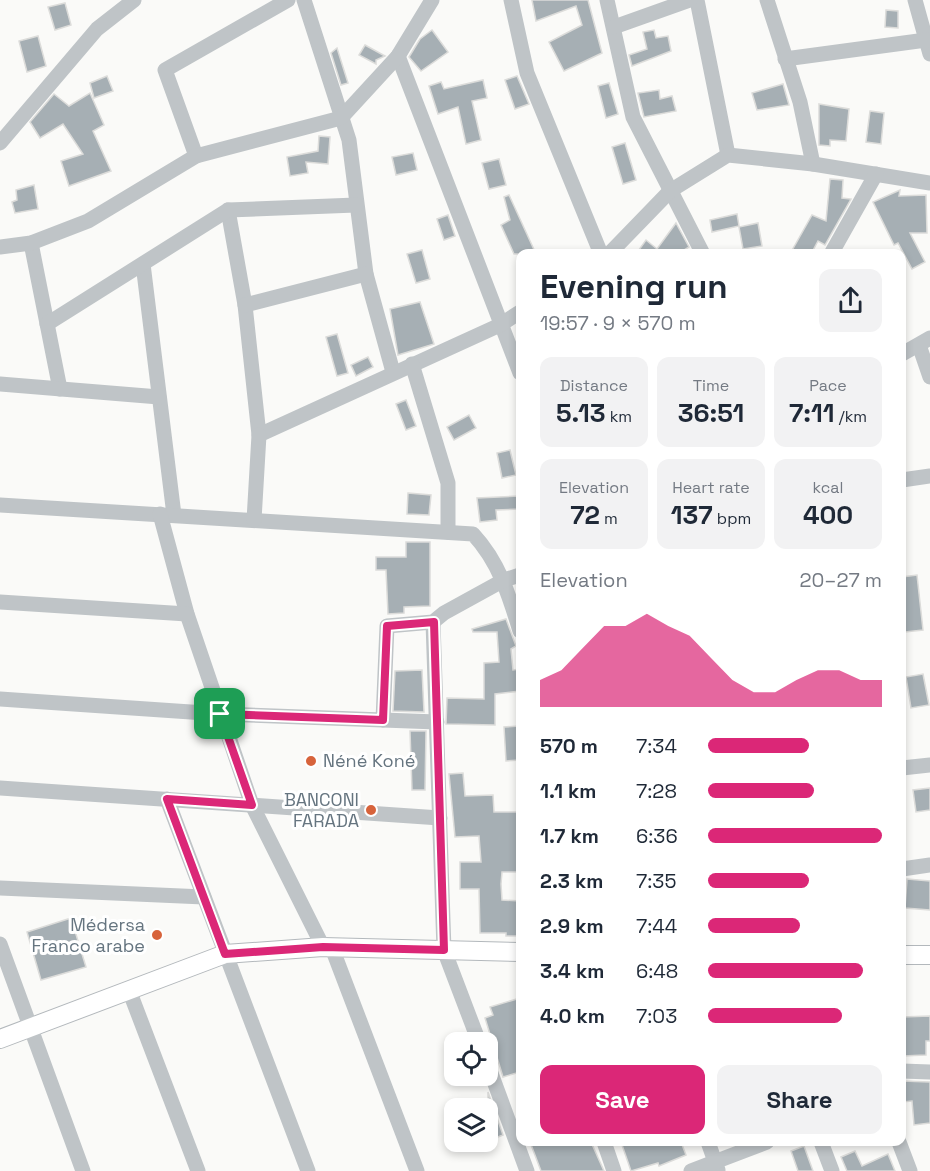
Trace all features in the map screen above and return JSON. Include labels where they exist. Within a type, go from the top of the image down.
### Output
[{"type":"main road","points":[[0,1040],[225,954],[327,947],[516,952]]},
{"type":"main road","points":[[906,955],[930,955]]},
{"type":"street","points":[[0,143],[96,29],[134,0]]},
{"type":"street","points":[[196,156],[165,70],[288,0]]},
{"type":"street","points":[[304,0],[349,140],[366,274],[393,372]]},
{"type":"street","points":[[0,247],[31,243],[88,221],[196,156],[341,118],[398,56],[432,0]]},
{"type":"street","points":[[511,0],[526,73],[599,249]]},
{"type":"street","points":[[607,0],[633,117],[700,249]]},
{"type":"street","points":[[614,27],[690,0]]},
{"type":"street","points":[[697,0],[728,155]]},
{"type":"street","points":[[767,0],[800,102],[813,164]]},
{"type":"street","points":[[785,59],[928,47],[915,0]]},
{"type":"street","points":[[398,56],[516,363]]},
{"type":"street","points":[[614,249],[670,191],[728,155],[813,164],[930,183]]},
{"type":"street","points":[[834,249],[876,174]]},
{"type":"street","points":[[47,324],[228,210],[356,205]]},
{"type":"street","points":[[228,210],[245,305],[259,435],[254,520]]},
{"type":"street","points":[[31,243],[60,389]]},
{"type":"street","points":[[143,264],[159,397],[167,514],[187,614],[252,805],[327,947],[417,1171]]},
{"type":"street","points":[[245,305],[366,274]]},
{"type":"street","points":[[259,435],[500,325],[516,315]]},
{"type":"street","points":[[906,352],[925,342],[930,377]]},
{"type":"street","points":[[412,364],[448,483],[448,532]]},
{"type":"street","points":[[0,384],[159,397]]},
{"type":"street","points":[[906,479],[930,476]]},
{"type":"street","points":[[0,505],[473,534],[487,549],[504,580],[516,618]]},
{"type":"street","points":[[383,720],[387,626],[434,622],[444,613],[504,580],[516,576]]},
{"type":"street","points":[[0,602],[187,614]]},
{"type":"street","points":[[434,622],[444,950],[475,1032]]},
{"type":"street","points":[[0,699],[220,714],[437,722]]},
{"type":"street","points":[[906,768],[930,765]]},
{"type":"street","points":[[0,788],[440,818]]},
{"type":"street","points":[[167,799],[308,1171]]},
{"type":"street","points":[[906,868],[930,865]]},
{"type":"street","points":[[0,888],[204,897]]},
{"type":"street","points":[[0,944],[29,1029],[83,1171]]},
{"type":"street","points":[[129,990],[198,1171]]},
{"type":"street","points":[[906,1071],[930,1072]]},
{"type":"street","points":[[496,1086],[516,1141]]},
{"type":"street","points":[[518,1146],[527,1171]]},
{"type":"street","points":[[606,1146],[615,1171]]},
{"type":"street","points":[[710,1146],[717,1166]]},
{"type":"street","points":[[691,1171],[717,1166],[759,1146]]},
{"type":"street","points":[[823,1146],[832,1171]]},
{"type":"street","points":[[901,1146],[910,1171]]},
{"type":"building","points":[[532,0],[588,0],[602,53],[564,71],[549,42],[582,25],[576,6],[536,21]]},
{"type":"building","points":[[65,3],[71,25],[55,30],[48,7]]},
{"type":"building","points":[[886,10],[898,11],[898,28],[885,27]]},
{"type":"building","points":[[432,30],[448,52],[421,71],[409,57],[420,39]]},
{"type":"building","points":[[654,30],[656,38],[668,36],[671,51],[632,66],[629,55],[647,49],[643,32]]},
{"type":"building","points":[[38,36],[46,66],[27,72],[19,41]]},
{"type":"building","points":[[365,45],[385,56],[376,60],[376,64],[359,55]]},
{"type":"building","points":[[337,48],[348,83],[341,85],[331,53]]},
{"type":"building","points":[[107,76],[113,91],[94,98],[90,83]]},
{"type":"building","points":[[517,76],[529,104],[515,109],[505,80]]},
{"type":"building","points":[[483,80],[487,98],[472,101],[481,140],[466,144],[458,107],[438,114],[429,86],[441,82],[444,89]]},
{"type":"building","points":[[609,83],[618,114],[606,118],[598,86]]},
{"type":"building","points":[[783,84],[789,105],[757,110],[752,93]]},
{"type":"building","points":[[659,90],[660,99],[672,96],[676,111],[644,117],[638,93]]},
{"type":"building","points":[[90,93],[104,125],[93,131],[111,171],[69,186],[61,161],[83,154],[63,124],[40,138],[30,122],[54,94],[69,106]]},
{"type":"building","points":[[819,104],[849,109],[846,141],[830,140],[830,146],[819,145]]},
{"type":"building","points":[[870,111],[884,113],[881,144],[866,142]]},
{"type":"building","points":[[319,136],[330,137],[328,164],[306,162],[308,173],[290,176],[287,157],[318,151]]},
{"type":"building","points":[[625,143],[636,180],[623,184],[612,147]]},
{"type":"building","points":[[413,153],[417,170],[396,175],[392,157]]},
{"type":"building","points":[[499,159],[506,185],[489,189],[482,163]]},
{"type":"building","points":[[830,179],[843,180],[842,198],[851,199],[825,245],[818,241],[814,249],[793,249],[812,215],[826,221]]},
{"type":"building","points":[[34,185],[38,209],[15,213],[12,202],[17,200],[16,190]]},
{"type":"building","points":[[900,190],[899,196],[926,195],[927,233],[910,233],[925,262],[912,269],[906,258],[906,249],[901,249],[898,243],[894,245],[873,202]]},
{"type":"building","points":[[509,195],[534,249],[516,249],[516,254],[514,254],[501,225],[510,220],[504,197]]},
{"type":"building","points":[[737,214],[739,226],[712,232],[710,220]]},
{"type":"building","points":[[448,215],[455,236],[444,240],[437,219]]},
{"type":"building","points":[[676,223],[689,247],[686,249],[657,249]]},
{"type":"building","points":[[758,223],[762,246],[743,249],[739,227]]},
{"type":"building","points":[[646,240],[657,249],[640,249]]},
{"type":"building","points":[[422,250],[430,279],[416,283],[407,254]]},
{"type":"building","points":[[420,302],[434,344],[398,355],[390,309]]},
{"type":"building","points":[[337,334],[348,373],[337,376],[326,337]]},
{"type":"building","points":[[368,357],[373,367],[356,376],[351,365]]},
{"type":"building","points":[[406,400],[416,426],[406,430],[396,404]]},
{"type":"building","points":[[469,415],[476,428],[454,440],[447,427]]},
{"type":"building","points":[[510,450],[516,475],[502,478],[497,453]]},
{"type":"building","points":[[408,493],[431,495],[429,515],[407,514]]},
{"type":"building","points":[[516,496],[516,509],[496,510],[497,520],[480,522],[477,498]]},
{"type":"building","points":[[406,542],[430,542],[430,606],[404,607],[404,613],[388,614],[386,570],[376,570],[376,557],[406,557]]},
{"type":"building","points":[[917,575],[923,630],[906,632],[906,576]]},
{"type":"building","points":[[506,619],[516,646],[511,649],[513,670],[516,670],[516,691],[495,694],[495,725],[446,724],[447,698],[484,699],[484,663],[499,662],[497,632],[473,632],[472,629]]},
{"type":"building","points":[[422,670],[424,712],[393,711],[395,671]]},
{"type":"building","points":[[923,674],[929,705],[911,708],[906,677]]},
{"type":"building","points":[[516,726],[516,760],[506,761],[504,727]]},
{"type":"building","points":[[410,731],[426,731],[425,790],[412,790]]},
{"type":"building","points":[[463,773],[465,796],[493,795],[494,812],[516,812],[516,872],[502,872],[501,884],[502,900],[516,901],[516,936],[506,936],[506,933],[480,933],[479,889],[460,889],[460,862],[481,862],[479,836],[455,837],[449,774]]},
{"type":"building","points":[[930,788],[930,810],[916,812],[913,790]]},
{"type":"building","points":[[907,879],[930,881],[930,910],[906,908]]},
{"type":"building","points":[[71,918],[86,967],[41,980],[27,932]]},
{"type":"building","points":[[516,999],[516,1073],[503,1077],[498,1061],[498,1032],[489,1032],[485,1018],[493,1015],[490,1007]]},
{"type":"building","points":[[930,1016],[930,1041],[926,1041],[926,1055],[906,1056],[906,1017]]},
{"type":"building","points":[[906,1081],[930,1082],[930,1123],[914,1125],[912,1101],[906,1102]]},
{"type":"building","points":[[498,1121],[503,1135],[498,1137]]},
{"type":"building","points":[[532,1146],[593,1146],[604,1171],[541,1171]]},
{"type":"building","points":[[622,1146],[683,1146],[686,1155],[659,1166],[658,1163],[631,1171]]},
{"type":"building","points":[[804,1146],[813,1171],[798,1171],[791,1151]]},
{"type":"building","points":[[855,1151],[862,1166],[888,1154],[895,1171],[847,1171],[841,1157]]},
{"type":"place","name":"Néné Koné","points":[[311,761]]},
{"type":"place","name":"BANCONI FARADA","points":[[371,810]]},
{"type":"place","name":"Médersa Franco arabe","points":[[157,935]]},
{"type":"route","points":[[434,622],[444,950],[323,947],[225,954],[167,799],[252,805],[220,714],[383,720],[387,626],[434,622]]}]
